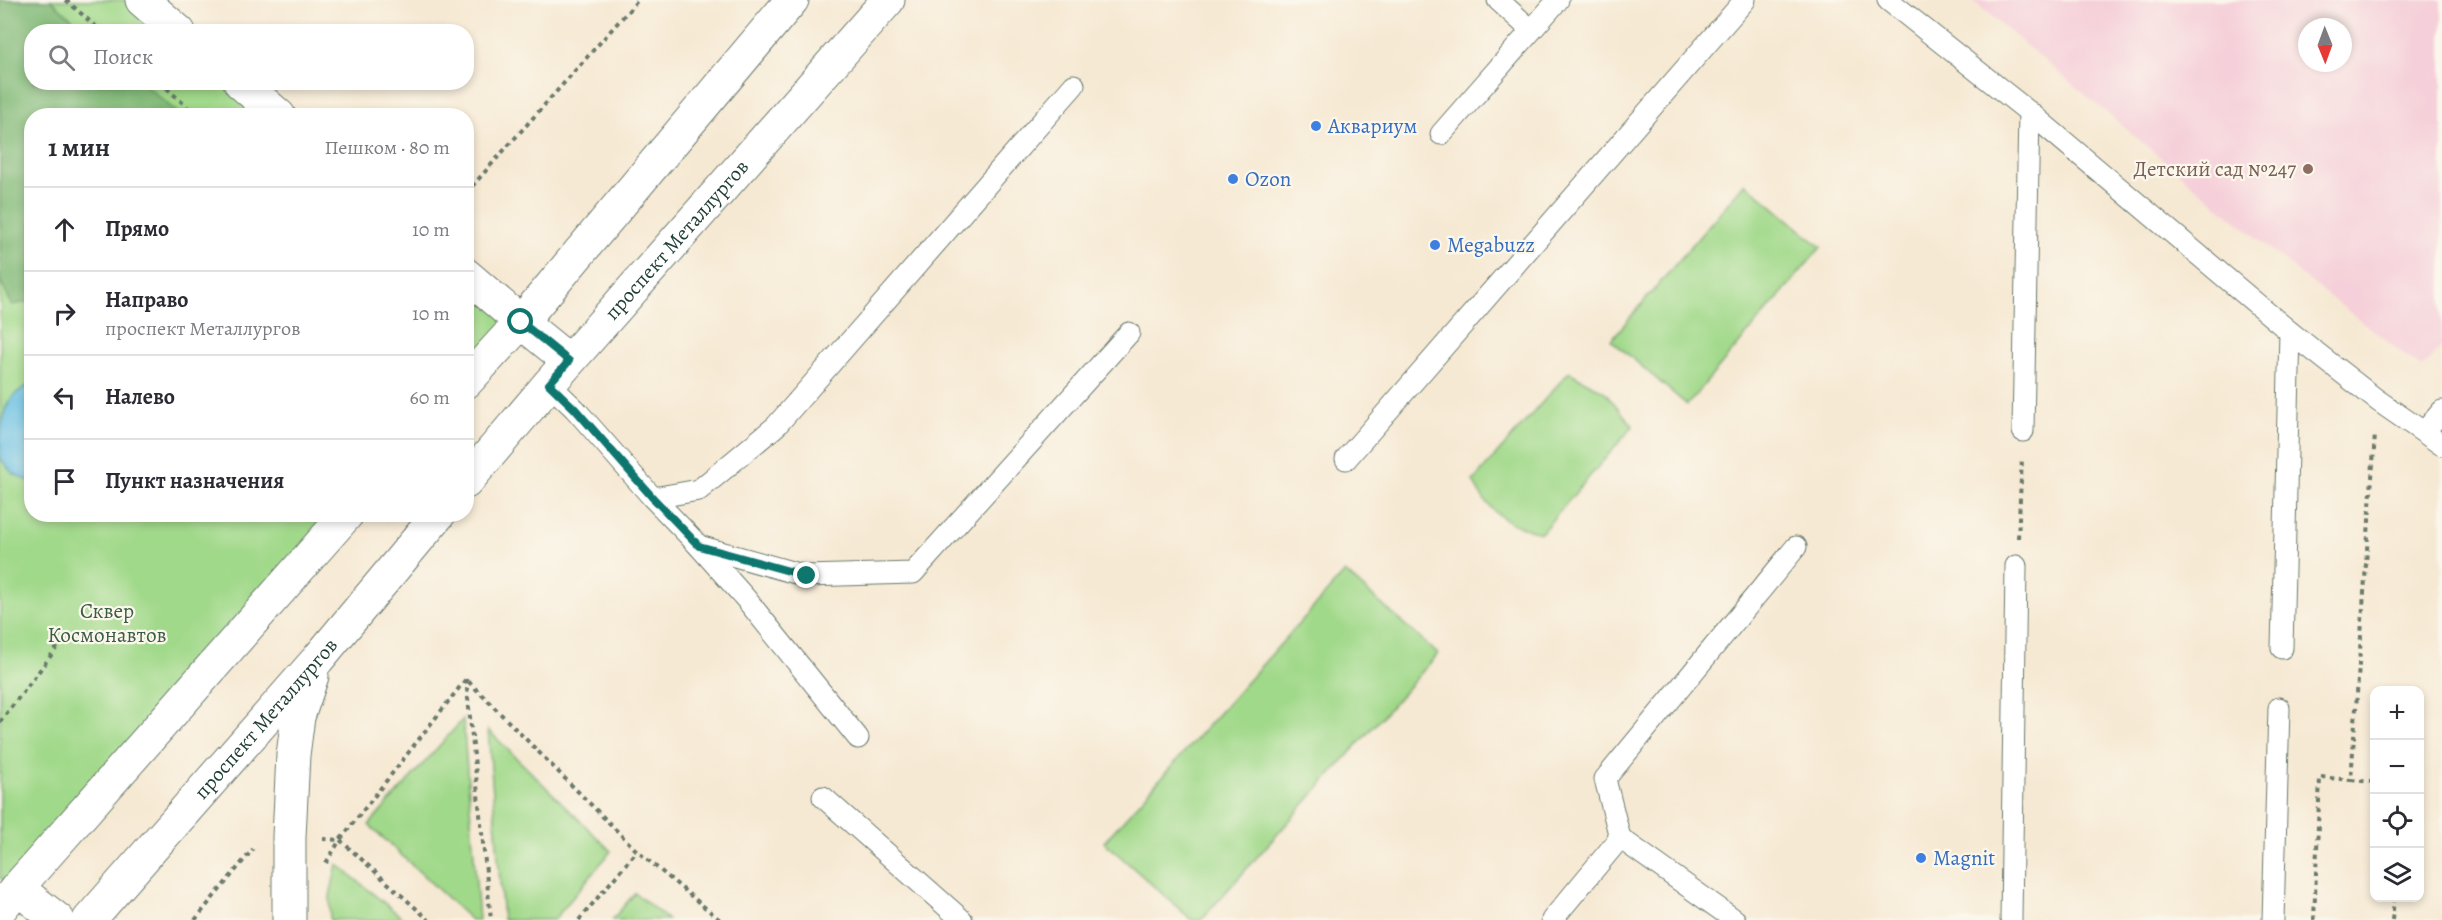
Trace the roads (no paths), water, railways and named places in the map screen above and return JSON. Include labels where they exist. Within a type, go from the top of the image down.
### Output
[{"type":"main road","points":[[142,0],[170,24]]},
{"type":"main road","points":[[474,373],[521,322],[792,0]]},
{"type":"main road","name":"проспект Металлургов","points":[[474,473],[559,372],[888,0]]},
{"type":"main road","points":[[249,90],[270,108]]},
{"type":"main road","points":[[474,282],[521,322],[559,372]]},
{"type":"main road","points":[[58,920],[6,891],[340,522]]},
{"type":"main road","name":"проспект Металлургов","points":[[89,920],[318,659],[432,522]]},
{"type":"main road","points":[[289,920],[289,837],[293,755],[298,717],[318,659]]},
{"type":"lane","points":[[1498,0],[1531,30]]},
{"type":"lane","points":[[1441,134],[1558,0]]},
{"type":"lane","points":[[1346,459],[1745,0]]},
{"type":"lane","points":[[1888,0],[2029,112],[2290,332],[2377,400],[2442,445]]},
{"type":"lane","points":[[653,498],[699,490],[776,426],[1074,85]]},
{"type":"lane","points":[[2023,431],[2029,112]]},
{"type":"lane","points":[[2282,648],[2290,332]]},
{"type":"lane","points":[[699,546],[807,576],[913,573],[1129,333]]},
{"type":"lane","points":[[559,372],[575,409],[746,599],[858,738]]},
{"type":"lane","points":[[2424,432],[2442,411]]},
{"type":"lane","points":[[1735,920],[1620,838],[1605,779],[1796,548]]},
{"type":"lane","points":[[2011,920],[2016,566]]},
{"type":"lane","points":[[2273,920],[2279,708]]},
{"type":"lane","points":[[823,797],[962,920]]},
{"type":"lane","points":[[1552,920],[1620,838]]},
{"type":"water","points":[[24,388],[24,479],[12,473],[0,458],[0,434],[4,413],[13,397]]},
{"type":"place","name":"Аквариум","points":[[1316,126]]},
{"type":"place","name":"Детский сад №247","points":[[2308,169]]},
{"type":"place","name":"Ozon","points":[[1233,179]]},
{"type":"place","name":"Megabuzz","points":[[1435,245]]},
{"type":"place","name":"Magnit","points":[[1921,858]]},
{"type":"park label","name":"Сквер Космонавтов","points":[[107,623]]}]
